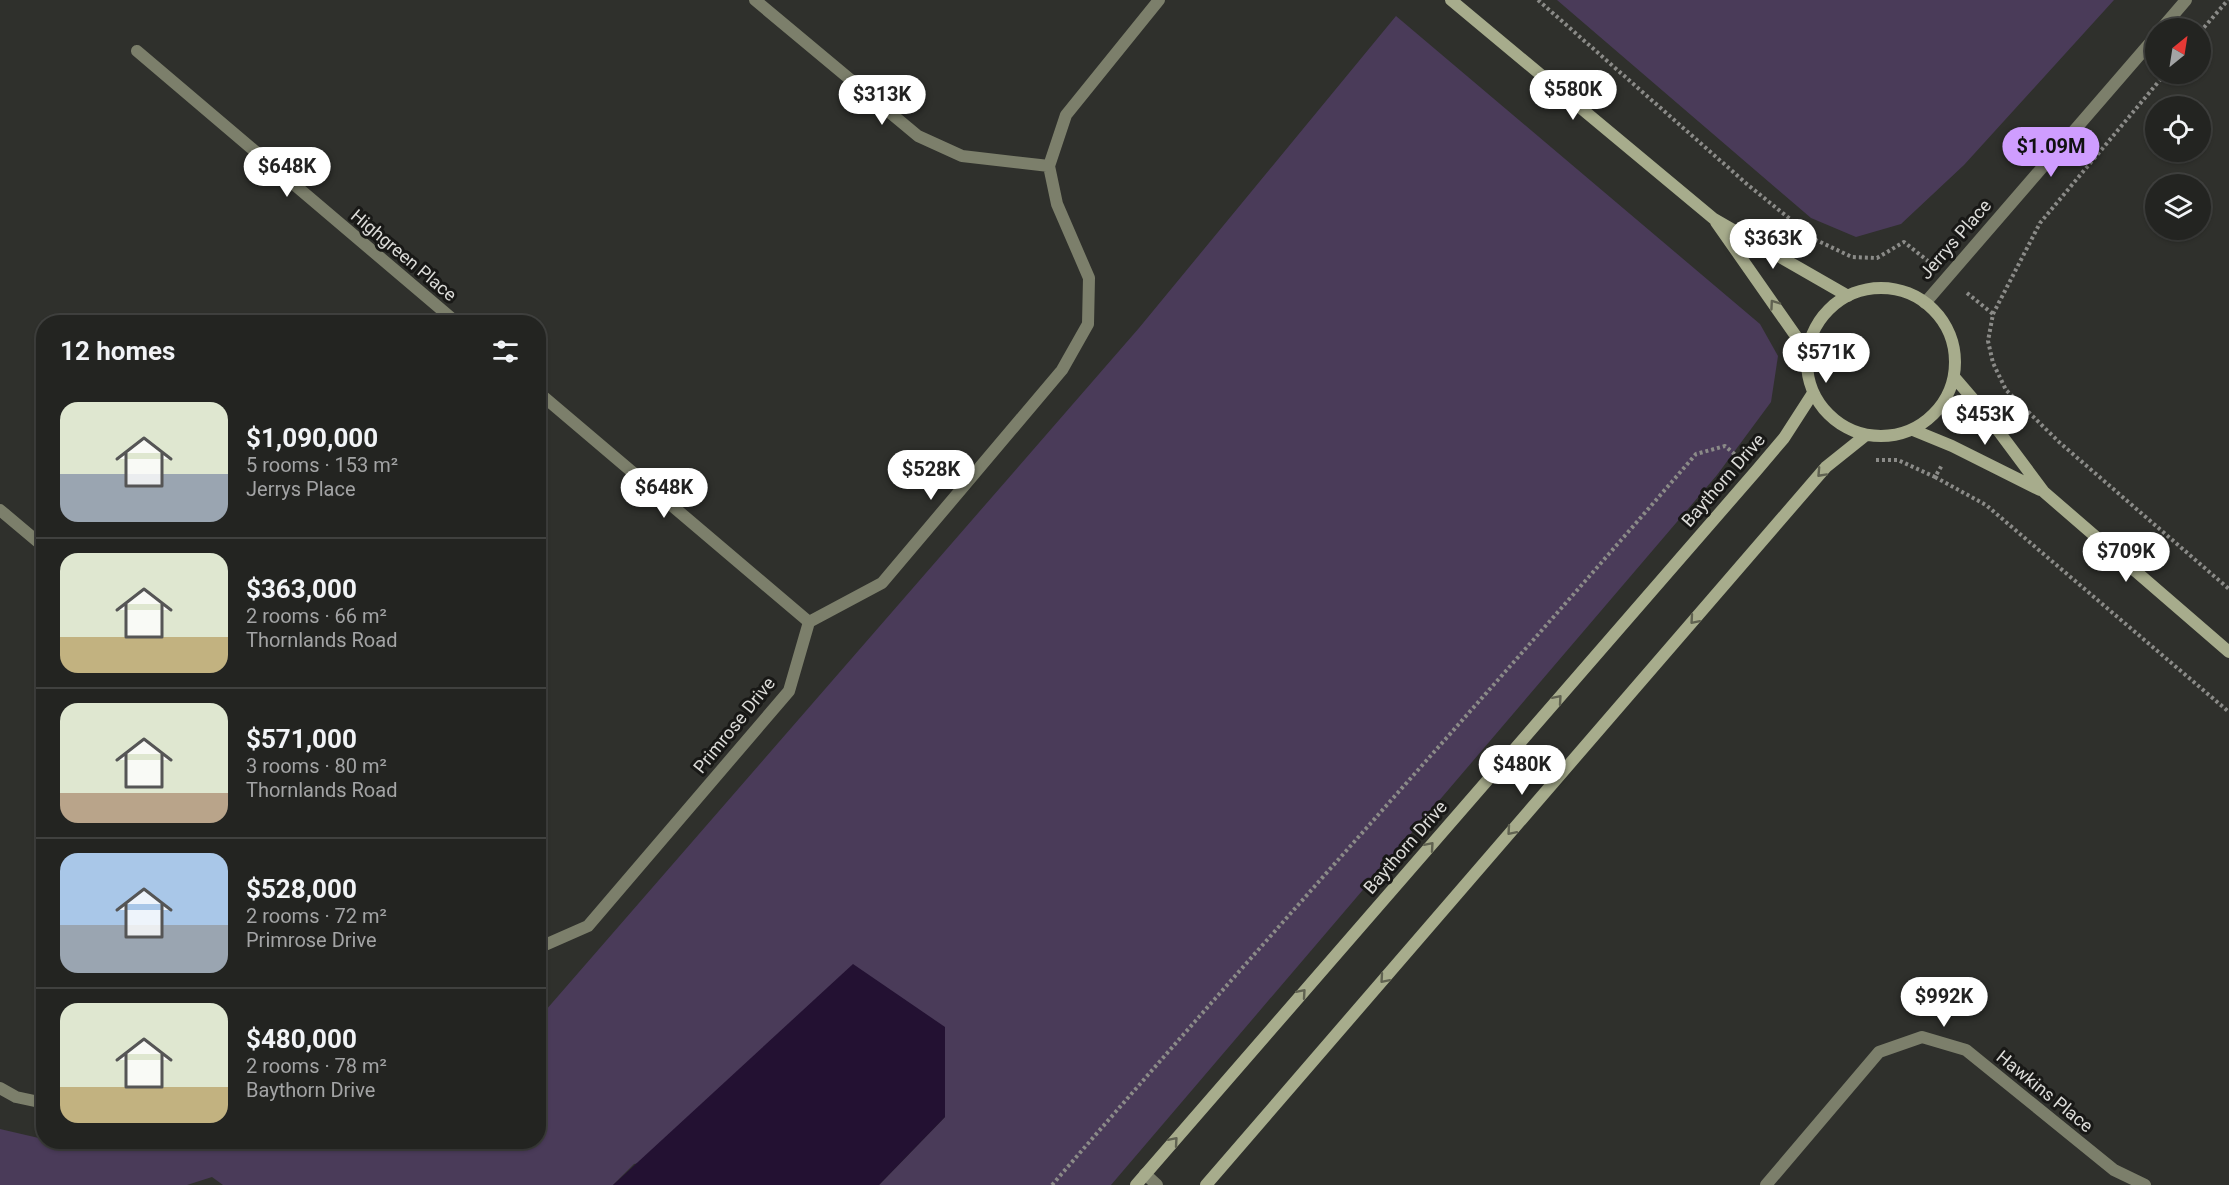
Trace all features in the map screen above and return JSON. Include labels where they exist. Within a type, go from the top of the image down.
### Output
[{"type":"street","points":[[755,0],[918,136],[962,156],[1049,166]]},
{"type":"street","points":[[546,399],[809,622],[882,583],[1062,370],[1088,324],[1089,278],[1057,204],[1049,166],[1066,115],[1159,0]]},
{"type":"street","points":[[1451,0],[1714,219],[1848,296]]},
{"type":"street","points":[[2171,18],[2186,0]]},
{"type":"street","name":"Jerrys Place","points":[[1925,303],[2145,49]]},
{"type":"street","name":"Highgreen Place","points":[[137,51],[448,315]]},
{"type":"street","points":[[1714,219],[1807,352]]},
{"type":"street","points":[[1887,288],[1907,293],[1925,303],[1940,317],[1950,336],[1955,356],[1954,377],[1946,399],[1932,417],[1913,430],[1890,436],[1866,435],[1845,427],[1826,412],[1813,393],[1808,372],[1807,352],[1815,329],[1828,310],[1848,296],[1867,290],[1887,288]]},
{"type":"street","points":[[1954,377],[1985,413],[2044,492],[2229,652]]},
{"type":"street","name":"Baythorn Drive","points":[[1136,1185],[1756,471],[1784,438],[1813,393]]},
{"type":"street","points":[[1913,430],[1952,446],[2044,492]]},
{"type":"street","points":[[1206,1185],[1826,467],[1866,435]]},
{"type":"street","points":[[0,510],[36,540]]},
{"type":"street","name":"Primrose Drive","points":[[546,944],[588,926],[789,691],[809,622]]},
{"type":"street","name":"Hawkins Place","points":[[1766,1185],[1879,1052],[1922,1037],[1966,1050],[2114,1170],[2145,1185]]},
{"type":"street","points":[[0,1088],[16,1097],[36,1101]]},
{"type":"street","points":[[1145,1174],[1157,1185]]},
{"type":"path","points":[[1539,0],[1748,185],[1816,240],[1852,257],[1877,258],[1904,242],[1993,314]]},
{"type":"path","points":[[2211,19],[2228,0]]},
{"type":"path","points":[[2157,84],[2040,223],[1993,314],[1989,341],[1993,363],[2006,390],[2059,442],[2229,589]]},
{"type":"path","points":[[1935,477],[1986,505],[2229,712]]},
{"type":"shaded area","points":[[1557,0],[2114,0],[1964,165],[1901,224],[1856,237],[1811,218]]},
{"type":"shaded area","points":[[1396,16],[1760,324],[1778,356],[1771,402],[1717,475],[1111,1185],[879,1185],[945,1117],[634,1164],[613,1185],[223,1185],[212,1177],[187,1185],[0,1185],[0,1129],[36,1137],[36,1149],[546,1149],[546,1010],[1139,328]]},
{"type":"shaded area","points":[[853,964],[945,1027],[945,1117],[879,1185],[613,1185]]}]
